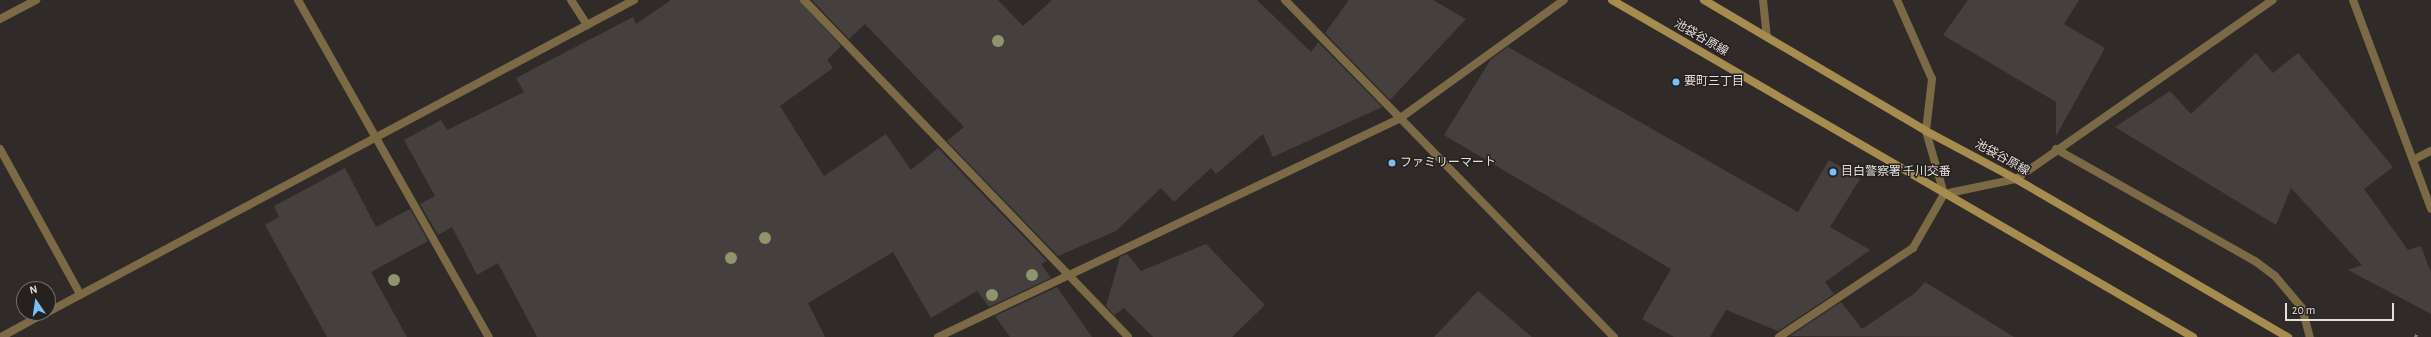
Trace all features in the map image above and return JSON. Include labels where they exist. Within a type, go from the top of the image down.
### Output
[{"type":"main road","name":"池袋谷原線","points":[[1612,0],[1944,194],[2193,337]]},
{"type":"main road","name":"池袋谷原線","points":[[1704,0],[1926,131],[2016,179],[2288,337]]},
{"type":"street","points":[[0,20],[36,0]]},
{"type":"street","points":[[298,0],[376,135],[489,337]]},
{"type":"street","points":[[571,0],[587,25]]},
{"type":"street","points":[[56,308],[376,135],[634,0]]},
{"type":"street","points":[[804,0],[1128,337]]},
{"type":"street","points":[[1285,0],[1399,119],[1614,337]]},
{"type":"street","points":[[938,337],[1399,119],[1564,0]]},
{"type":"street","points":[[1763,0],[1767,36]]},
{"type":"street","points":[[1779,337],[1913,248],[1944,194],[1926,131],[1932,78],[1898,0]]},
{"type":"street","points":[[1944,194],[2016,179],[2056,149],[2273,0]]},
{"type":"street","points":[[2353,0],[2431,209]]},
{"type":"street","points":[[0,149],[80,294]]},
{"type":"street","points":[[2056,149],[2255,261],[2275,276],[2302,308],[2310,337]]},
{"type":"street","points":[[2413,160],[2431,151]]},
{"type":"street","points":[[1,337],[30,321]]},
{"type":"path","points":[[2415,337],[2418,332]]},
{"type":"building","points":[[671,0],[799,0],[841,46],[827,60],[833,68],[780,106],[824,176],[886,134],[911,170],[938,148],[1047,261],[1041,264],[1051,278],[989,307],[977,291],[931,318],[893,252],[808,303],[825,337],[537,337],[498,263],[477,275],[452,227],[438,235],[420,204],[435,196],[404,140],[441,120],[447,130],[524,92],[516,78],[633,17],[636,24]]},
{"type":"building","points":[[812,0],[998,0],[1023,26],[1052,0],[1257,0],[1311,52],[1318,42],[1382,107],[1273,157],[1263,134],[1216,174],[1211,168],[1174,202],[1161,188],[1116,231],[1058,256],[947,141],[964,127],[865,24],[849,39]]},
{"type":"building","points":[[1349,0],[1433,0],[1466,19],[1390,100],[1325,33]]},
{"type":"building","points":[[1968,0],[2079,0],[2064,24],[2105,48],[2056,136],[2056,102],[1943,35]]},
{"type":"building","points":[[1508,47],[1798,212],[1829,160],[1860,179],[1830,227],[1870,250],[1825,282],[1834,294],[1778,331],[1726,310],[1710,337],[1674,337],[1642,319],[1671,269],[1444,135],[1491,59]]},
{"type":"building","points":[[2256,53],[2273,73],[2298,53],[2393,167],[2364,189],[2408,250],[2421,246],[2431,273],[2431,314],[2348,270],[2362,265],[2291,188],[2276,225],[2115,127],[2170,91],[2191,114]]},
{"type":"building","points":[[345,168],[376,227],[410,209],[428,241],[371,272],[407,337],[327,337],[265,225],[279,217],[274,206]]},
{"type":"building","points":[[1206,244],[1265,305],[1232,337],[1153,337],[1124,308],[1114,315],[1106,306],[1120,257],[1127,254],[1141,271]]},
{"type":"building","points":[[1925,282],[2014,337],[1790,336],[1841,302],[1862,329],[1915,293]]},
{"type":"building","points":[[1057,287],[1092,337],[1010,337],[995,316]]},
{"type":"building","points":[[1478,291],[1532,337],[1434,337]]},
{"type":"place","name":"要町三丁目","points":[[1676,82]]},
{"type":"place","name":"ファミリーマート","points":[[1392,163]]},
{"type":"place","name":"目白警察署 千川交番","points":[[1833,172]]}]
